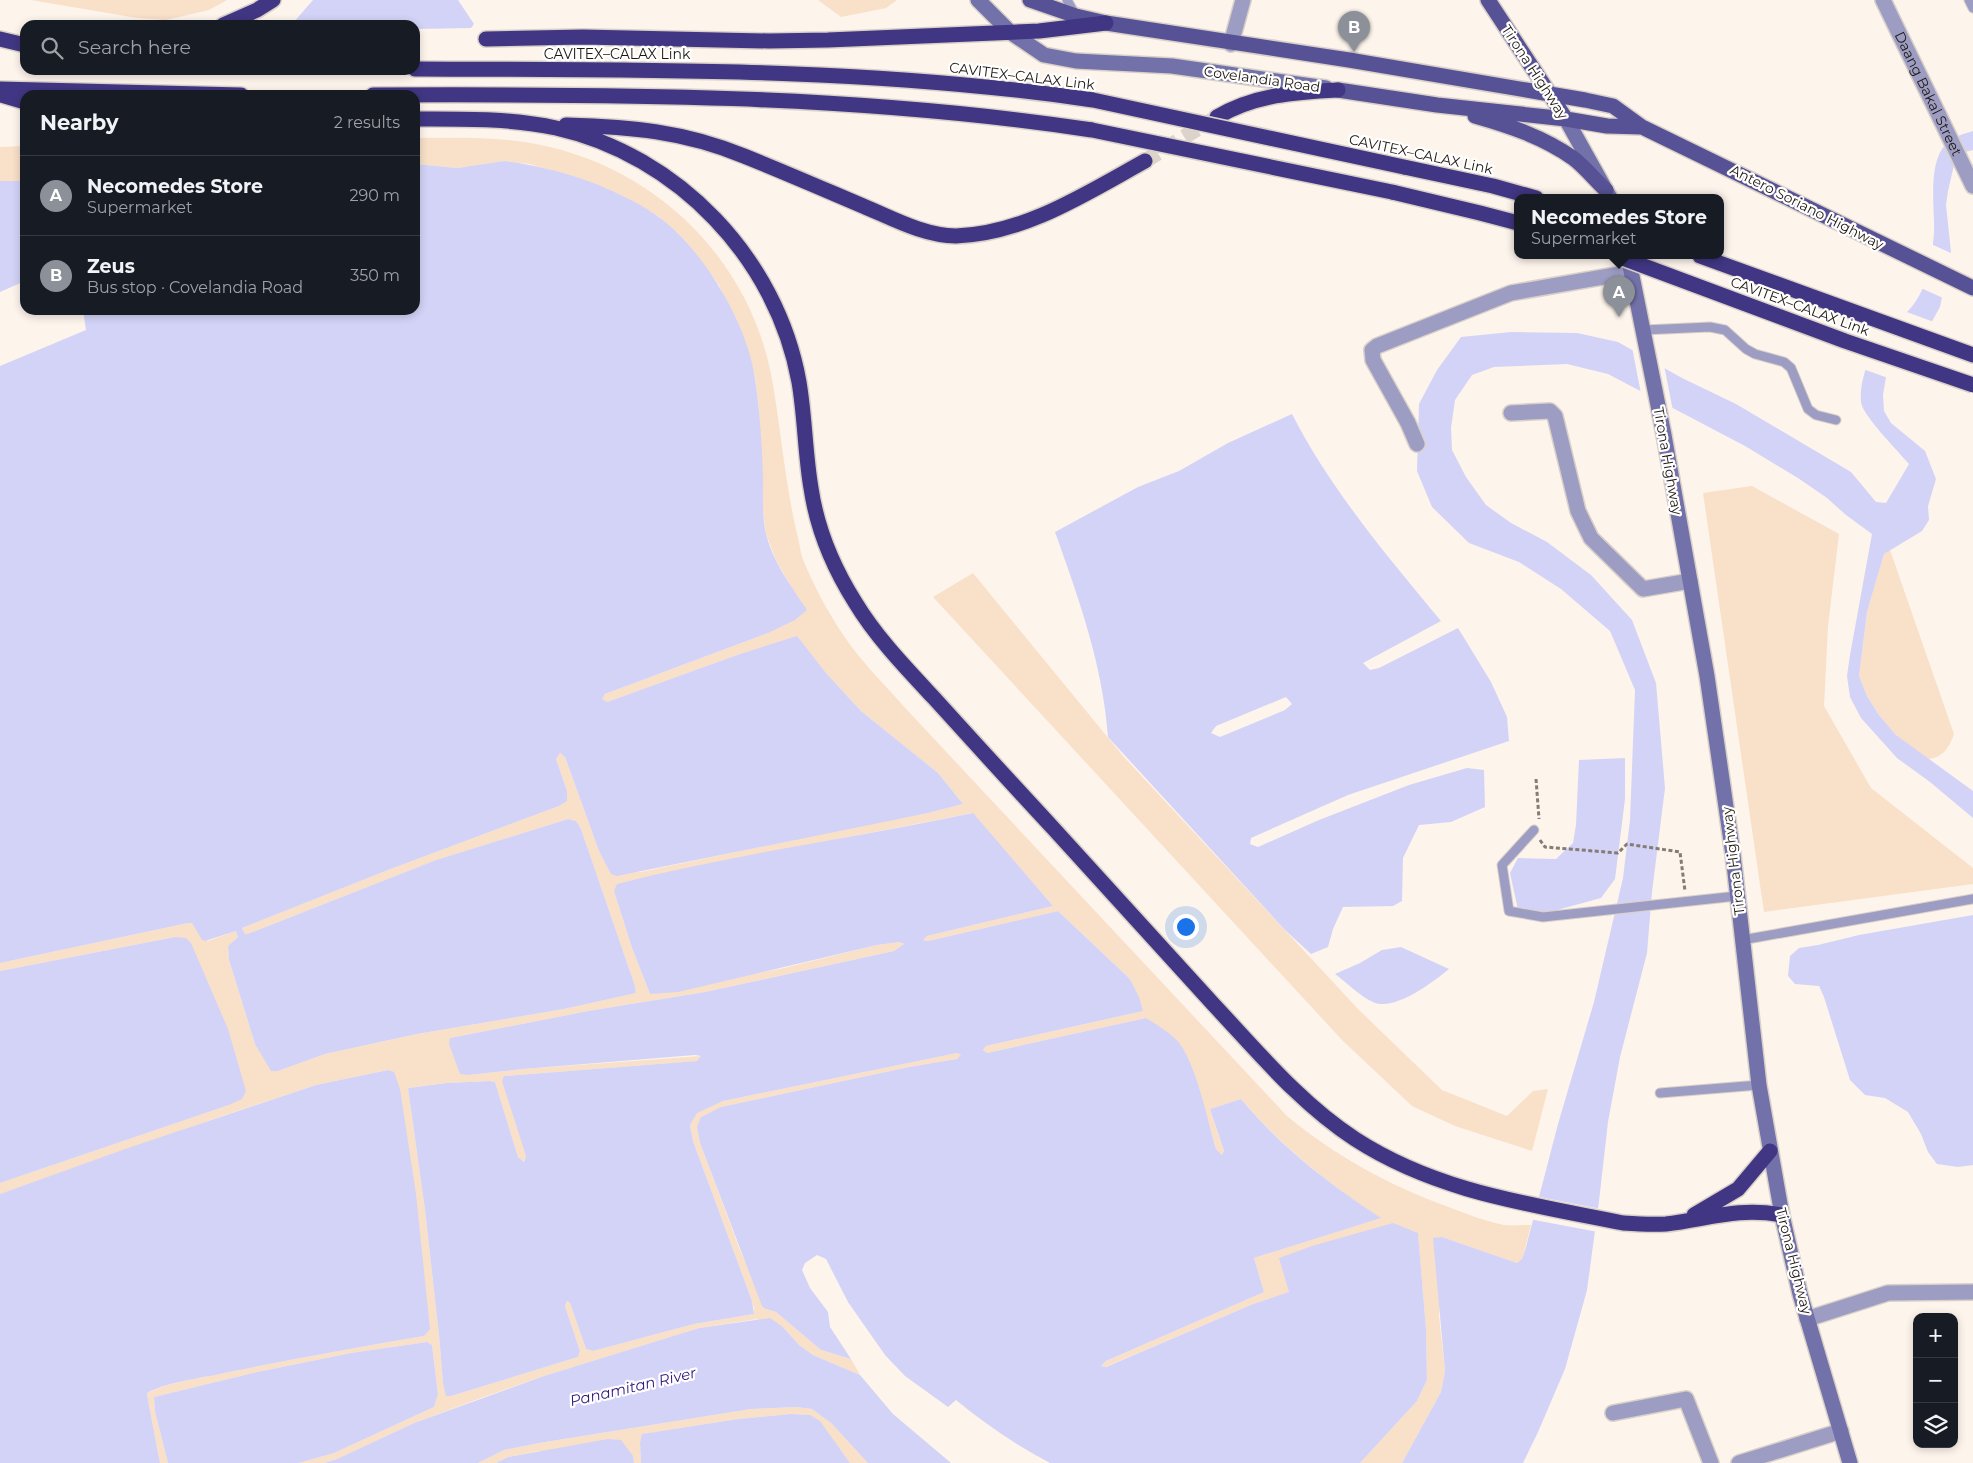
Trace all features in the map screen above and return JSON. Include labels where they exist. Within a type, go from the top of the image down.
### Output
[{"type":"highway","points":[[235,20],[258,10],[273,0]]},
{"type":"highway","points":[[486,38],[583,37],[769,41],[1038,31],[1106,24]]},
{"type":"highway","points":[[0,39],[20,44]]},
{"type":"highway","name":"CAVITEX–CALAX Link","points":[[420,69],[728,72],[880,79],[1004,88],[1093,100],[1493,186],[1522,194]]},
{"type":"highway","points":[[0,89],[40,90]]},
{"type":"highway","points":[[1217,117],[1234,107],[1258,99],[1287,93],[1338,90]]},
{"type":"highway","points":[[0,94],[20,100]]},
{"type":"highway","points":[[420,95],[494,94],[726,99],[826,103],[968,114],[1092,130],[1392,192],[1514,223]]},
{"type":"highway","points":[[420,119],[475,120],[644,130],[695,138],[744,155],[918,229],[954,236],[988,232],[1028,220],[1079,196],[1145,160]]},
{"type":"highway","points":[[530,123],[578,134],[611,146],[644,162],[694,198],[742,250],[768,292],[787,338],[799,384],[809,474],[816,514],[830,557],[856,605],[898,658],[1123,905],[1277,1072],[1326,1118],[1354,1139],[1428,1177],[1471,1192],[1517,1202],[1623,1223],[1657,1224],[1749,1211],[1782,1215]]},
{"type":"highway","name":"CAVITEX–CALAX Link","points":[[1625,259],[1846,341],[1973,385]]},
{"type":"highway","name":"CAVITEX–CALAX Link","points":[[1708,259],[1973,355]]},
{"type":"highway","points":[[1684,1221],[1738,1189],[1770,1151]]},
{"type":"main road","name":"Covelandia Road","points":[[978,0],[1010,32],[1044,55],[1068,60],[1172,66],[1437,105],[1566,119]]},
{"type":"main road","points":[[1030,0],[1106,24],[1349,60],[1551,93]]},
{"type":"main road","name":"Tirona Highway","points":[[1488,0],[1551,93],[1608,194]]},
{"type":"main road","name":"Antero Soriano Highway","points":[[1551,93],[1613,106],[1642,127],[1973,288]]},
{"type":"main road","points":[[1437,105],[1541,138],[1574,159],[1608,194]]},
{"type":"main road","name":"Antero Soriano Highway","points":[[1566,119],[1607,126],[1642,127]]},
{"type":"main road","name":"Tirona Highway","points":[[1629,259],[1664,435],[1715,733],[1738,896],[1759,1085],[1770,1151],[1782,1215],[1808,1319],[1849,1463]]},
{"type":"street","points":[[1231,44],[1243,0]]},
{"type":"street","name":"Daang Bakal Street","points":[[1883,0],[1973,186]]},
{"type":"street","points":[[1417,444],[1408,423],[1373,360],[1372,350],[1377,346],[1511,293],[1632,272]]},
{"type":"street","points":[[1511,413],[1550,411],[1555,416],[1578,511],[1591,538],[1644,590],[1690,581]]},
{"type":"street","points":[[1808,1319],[1888,1293],[1973,1292]]},
{"type":"street","points":[[1613,1413],[1686,1400],[1711,1463]]},
{"type":"street","points":[[1739,1463],[1841,1430]]},
{"type":"lane","points":[[1067,0],[1076,16]]},
{"type":"lane","points":[[1969,0],[1973,8]]},
{"type":"lane","points":[[1644,333],[1710,327],[1725,330],[1750,352],[1784,362],[1791,368],[1811,412],[1836,420]]},
{"type":"lane","points":[[1534,830],[1502,865],[1509,912],[1542,917],[1738,896]]},
{"type":"lane","points":[[1742,940],[1973,899]]},
{"type":"lane","points":[[1660,1093],[1759,1085]]},
{"type":"path","points":[[1560,847],[1618,853],[1626,844],[1680,852],[1686,901]]},
{"type":"shaded area","points":[[31,0],[227,0],[209,10],[166,20],[137,18]]},
{"type":"shaded area","points":[[818,0],[897,0],[886,8],[841,17]]},
{"type":"shaded area","points":[[420,138],[483,138],[533,143],[591,160],[629,178],[664,202],[696,230],[722,262],[744,298],[761,337],[772,379],[789,495],[803,559],[832,616],[849,644],[865,664],[1287,1116],[1324,1144],[1362,1168],[1403,1189],[1489,1221],[1504,1225],[1531,1225],[1522,1260],[1517,1263],[1442,1237],[1439,1316],[1445,1371],[1441,1392],[1402,1463],[1360,1463],[1417,1401],[1427,1380],[1426,1329],[1418,1234],[1280,1258],[1290,1292],[1253,1304],[1105,1367],[1101,1366],[1106,1361],[1264,1292],[1254,1258],[1380,1218],[1342,1192],[1306,1163],[1272,1133],[1241,1099],[1210,1109],[1224,1152],[1222,1155],[1216,1149],[1195,1077],[1181,1046],[1146,1018],[987,1053],[983,1050],[986,1046],[1143,1011],[1130,979],[1058,911],[928,941],[922,940],[927,936],[1053,906],[972,813],[807,845],[614,891],[632,948],[650,994],[784,968],[877,945],[900,942],[904,944],[894,951],[705,992],[588,1011],[450,1038],[469,1075],[523,1069],[701,1056],[698,1061],[504,1076],[526,1156],[524,1162],[518,1157],[495,1082],[447,1083],[408,1088],[425,1210],[443,1383],[451,1396],[578,1357],[580,1351],[565,1306],[567,1301],[570,1303],[586,1349],[593,1351],[694,1324],[754,1314],[752,1301],[693,1141],[690,1125],[697,1112],[723,1101],[957,1053],[962,1055],[957,1059],[909,1067],[721,1107],[697,1127],[700,1143],[740,1250],[766,1309],[776,1312],[821,1350],[851,1359],[860,1375],[813,1355],[799,1345],[783,1327],[757,1319],[699,1328],[544,1376],[478,1399],[414,1423],[337,1459],[324,1463],[299,1463],[334,1453],[434,1407],[438,1393],[432,1345],[427,1342],[351,1353],[257,1372],[154,1397],[155,1412],[168,1463],[160,1463],[147,1393],[187,1380],[424,1336],[388,1070],[316,1085],[0,1194],[0,1183],[229,1105],[175,937],[0,971],[0,963],[188,923],[192,923],[208,941],[236,931],[238,937],[228,946],[229,960],[255,1044],[278,1071],[325,1054],[417,1034],[564,1009],[636,993],[581,829],[576,821],[568,819],[436,860],[250,933],[245,934],[242,928],[388,870],[559,806],[567,791],[556,759],[560,753],[565,757],[599,851],[611,873],[641,872],[928,813],[963,804],[938,773],[861,711],[826,673],[797,637],[737,655],[607,702],[601,699],[605,694],[768,633],[789,583],[776,560],[766,534],[763,510],[759,410],[755,377],[748,350],[719,285],[688,245],[658,216],[619,194],[530,164],[504,161],[457,168],[420,164]]},
{"type":"shaded area","points":[[20,146],[20,181],[0,181],[0,147]]},
{"type":"shaded area","points":[[1752,486],[1839,534],[1828,626],[1824,706],[1871,788],[1973,868],[1973,884],[1764,912],[1703,493]]},
{"type":"shaded area","points":[[1890,550],[1954,734],[1945,751],[1933,758],[1927,759],[1896,735],[1879,715],[1867,696],[1859,676],[1867,612],[1884,554]]},
{"type":"shaded area","points":[[973,573],[1123,756],[1359,1010],[1442,1090],[1507,1116],[1533,1091],[1548,1089],[1532,1151],[1455,1126],[1412,1106],[1342,1040],[933,597]]},
{"type":"shaded area","points":[[797,1407],[812,1409],[831,1423],[868,1463],[850,1463],[820,1422],[810,1415],[791,1414],[738,1419],[643,1434],[640,1443],[641,1463],[634,1463],[633,1456],[539,1451],[508,1457],[496,1463],[478,1463],[504,1450],[539,1443],[751,1409]]},
{"type":"water","points":[[313,0],[458,0],[474,24],[471,28],[420,29],[420,20],[296,20]]},
{"type":"water","points":[[1973,131],[1973,150],[1965,152],[1954,165],[1948,191],[1946,205],[1951,252],[1940,307],[1930,325],[1886,377],[1883,395],[1884,411],[1891,423],[1925,451],[1936,479],[1928,506],[1929,520],[1922,531],[1884,554],[1867,612],[1859,676],[1867,696],[1879,715],[1896,735],[1973,791],[1973,818],[1930,782],[1897,758],[1861,718],[1850,697],[1847,676],[1872,534],[1827,498],[1798,478],[1745,446],[1608,374],[1567,364],[1494,367],[1472,375],[1455,400],[1451,428],[1452,450],[1466,477],[1486,505],[1511,523],[1547,542],[1591,575],[1632,620],[1656,683],[1665,788],[1652,892],[1647,953],[1620,1057],[1608,1122],[1587,1290],[1565,1369],[1523,1463],[1402,1463],[1441,1392],[1445,1371],[1433,1238],[1442,1237],[1517,1263],[1522,1259],[1526,1247],[1558,1124],[1594,1002],[1623,878],[1630,820],[1635,690],[1610,631],[1561,589],[1519,562],[1469,543],[1432,507],[1417,471],[1419,404],[1437,370],[1461,337],[1511,332],[1577,333],[1618,342],[1682,378],[1736,404],[1851,472],[1876,502],[1886,503],[1909,464],[1874,424],[1863,408],[1861,392],[1863,381],[1874,349],[1880,339],[1886,330],[1915,303],[1928,274],[1934,233],[1934,174],[1940,152],[1952,139]]},
{"type":"water","points":[[504,161],[543,168],[583,179],[603,187],[622,195],[656,215],[690,246],[706,266],[733,311],[751,357],[759,416],[763,465],[763,513],[766,534],[778,564],[807,610],[795,620],[768,633],[605,694],[602,699],[607,702],[737,655],[797,636],[826,673],[861,711],[938,773],[963,804],[928,813],[617,876],[611,874],[599,851],[565,757],[560,753],[556,759],[567,791],[567,801],[559,806],[388,870],[242,928],[245,934],[250,933],[436,860],[568,819],[576,821],[581,829],[636,993],[564,1009],[417,1034],[325,1054],[278,1071],[271,1071],[255,1044],[229,960],[228,946],[238,937],[236,931],[205,941],[202,940],[192,923],[188,923],[0,963],[0,366],[86,330],[84,315],[420,315],[420,164],[457,168]]},
{"type":"water","points":[[0,181],[20,181],[20,283],[0,292]]},
{"type":"water","points":[[1292,414],[1307,442],[1342,496],[1380,547],[1441,621],[1363,663],[1370,670],[1379,668],[1458,628],[1491,682],[1507,717],[1509,741],[1348,795],[1251,838],[1250,844],[1258,847],[1319,820],[1409,785],[1467,768],[1484,770],[1485,807],[1451,822],[1419,825],[1403,858],[1402,901],[1393,906],[1343,907],[1333,929],[1328,947],[1311,954],[1285,930],[1108,737],[1101,684],[1089,633],[1055,532],[1138,487],[1179,471],[1228,443]],"holes":[[[1286,697],[1292,704],[1285,710],[1220,737],[1211,733],[1216,726]]]},
{"type":"water","points":[[1625,758],[1625,799],[1615,879],[1601,898],[1539,915],[1518,910],[1510,873],[1518,858],[1556,859],[1573,843],[1576,825],[1579,760]]},
{"type":"water","points":[[973,813],[1053,906],[927,936],[923,940],[928,941],[1058,911],[1130,979],[1139,997],[1143,1011],[986,1046],[983,1050],[987,1053],[1146,1018],[1170,1034],[1182,1047],[1193,1070],[1216,1149],[1222,1155],[1224,1151],[1210,1109],[1241,1099],[1272,1133],[1306,1164],[1381,1218],[1254,1258],[1264,1292],[1106,1361],[1101,1366],[1106,1367],[1253,1304],[1289,1292],[1279,1258],[1312,1246],[1393,1223],[1418,1233],[1426,1329],[1427,1380],[1417,1401],[1360,1463],[1050,1463],[1001,1434],[956,1400],[948,1407],[905,1376],[885,1355],[848,1302],[826,1259],[817,1255],[805,1263],[802,1270],[810,1288],[828,1312],[830,1327],[851,1359],[821,1350],[776,1312],[762,1306],[700,1143],[697,1127],[701,1117],[721,1107],[909,1067],[957,1059],[961,1055],[957,1053],[723,1101],[697,1113],[690,1125],[693,1141],[752,1301],[754,1314],[694,1324],[593,1351],[586,1349],[570,1303],[567,1301],[565,1306],[580,1351],[578,1357],[446,1396],[443,1383],[425,1210],[408,1088],[447,1083],[495,1082],[518,1157],[524,1162],[526,1156],[502,1081],[504,1076],[697,1061],[701,1056],[523,1069],[469,1075],[460,1074],[449,1044],[450,1038],[588,1011],[705,992],[894,951],[904,944],[900,942],[877,945],[678,992],[650,994],[632,948],[614,891],[617,884],[661,873]]},
{"type":"water","points":[[1973,915],[1973,1165],[1958,1167],[1937,1164],[1928,1152],[1921,1134],[1908,1112],[1885,1098],[1865,1095],[1850,1080],[1819,986],[1795,984],[1788,976],[1790,956],[1799,948],[1859,935]]},
{"type":"water","points":[[175,937],[186,938],[191,943],[228,1029],[246,1091],[242,1099],[0,1183],[0,971]]},
{"type":"water","points":[[1401,947],[1449,969],[1413,994],[1391,1003],[1382,1004],[1364,997],[1335,974],[1360,963],[1382,950]]},
{"type":"water","points":[[388,1070],[394,1072],[400,1089],[416,1194],[430,1329],[424,1336],[187,1380],[147,1393],[160,1463],[0,1463],[0,1194],[128,1148],[316,1085]]},
{"type":"water","name":"Panamitan River","points":[[770,1318],[783,1327],[799,1345],[813,1355],[860,1375],[893,1414],[951,1463],[868,1463],[831,1423],[812,1409],[797,1407],[751,1409],[539,1443],[504,1450],[478,1463],[324,1463],[337,1459],[414,1423],[544,1376],[699,1328]]},
{"type":"water","points":[[427,1342],[432,1345],[438,1394],[434,1407],[334,1453],[299,1463],[168,1463],[155,1412],[154,1397],[257,1372],[351,1353]]},
{"type":"water","points":[[791,1414],[810,1415],[820,1421],[850,1463],[641,1463],[640,1443],[642,1434],[738,1419]]},
{"type":"water","points":[[608,1439],[621,1440],[633,1456],[634,1463],[496,1463],[508,1457]]},
{"type":"pier","points":[[1931,244],[1953,254],[1943,298],[1921,288],[1928,268]]},
{"type":"pier","points":[[1904,311],[1934,322],[1927,337],[1888,378],[1863,369],[1876,337]]},
{"type":"pier","points":[[1632,347],[1664,365],[1673,411],[1641,394]]},
{"type":"pier","points":[[1535,1196],[1601,1209],[1598,1232],[1529,1219]]},
{"type":"tunnel","points":[[1145,161],[1212,120]]},
{"type":"place","name":"Zeus","points":[[1354,52]]},
{"type":"place","name":"Necomedes Store","points":[[1619,317]]}]
